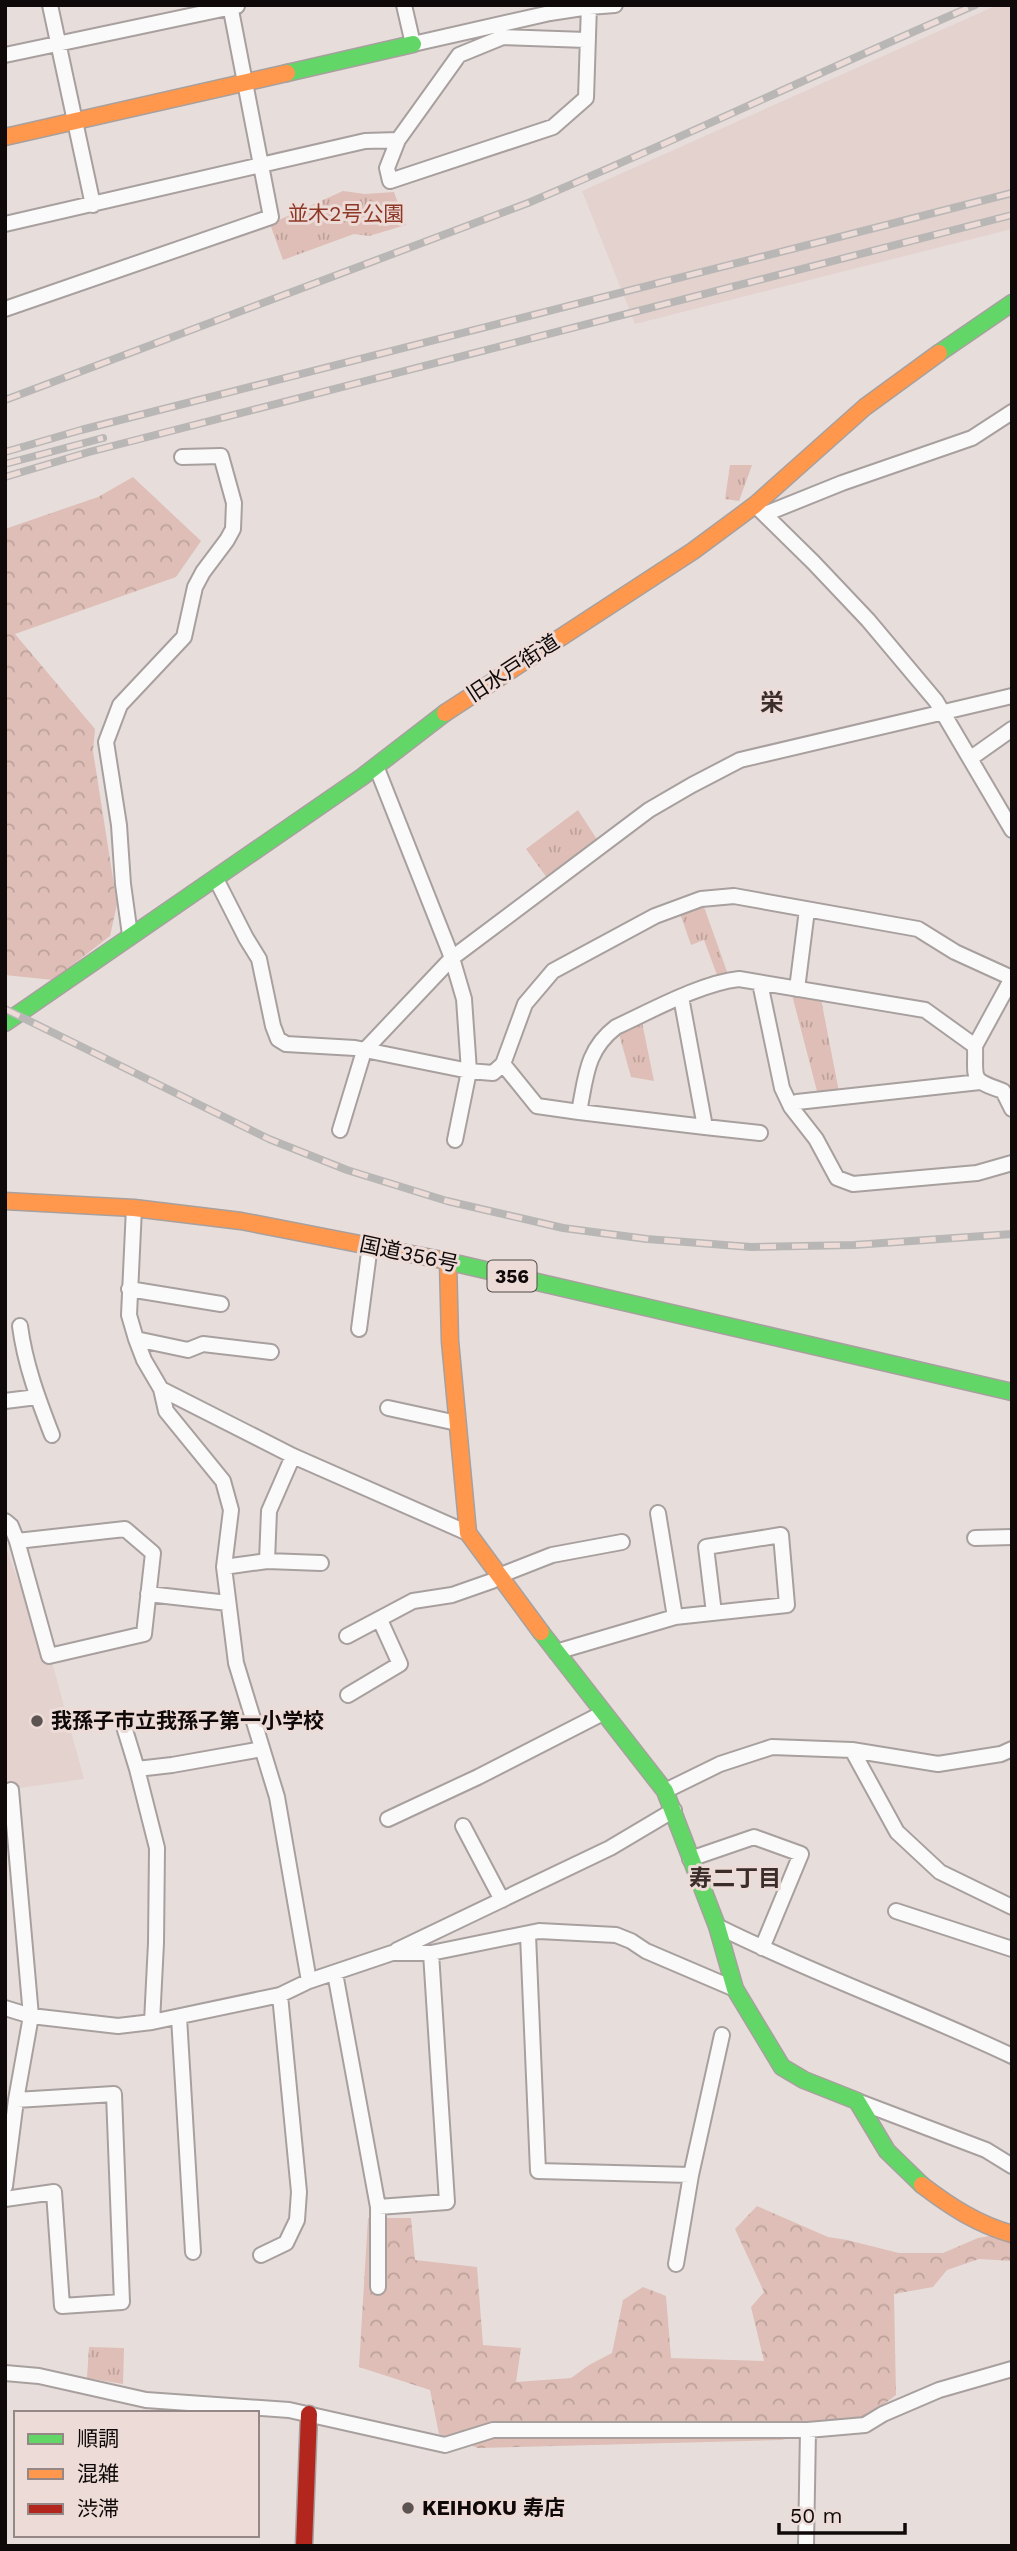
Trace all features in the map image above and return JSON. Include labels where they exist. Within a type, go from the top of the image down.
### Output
[{"type":"main road","points":[[5,137],[413,44]]},
{"type":"main road","name":"旧水戸街道","points":[[5,1023],[376,766],[435,719],[760,510],[865,407],[918,367],[1010,307]]},
{"type":"main road","name":"国道356号","points":[[5,1201],[134,1208],[241,1221],[370,1245],[1012,1392]]},
{"type":"main road","points":[[448,1261],[450,1341],[468,1533],[556,1652],[665,1791],[717,1926],[735,1989],[782,2067],[804,2080],[857,2101],[887,2151],[917,2180],[943,2201],[985,2226],[1012,2234]]},
{"type":"main road","points":[[304,2546],[309,2414]]},
{"type":"street","points":[[50,5],[93,205]]},
{"type":"street","points":[[404,5],[413,44],[550,13],[589,6],[615,5]]},
{"type":"street","points":[[5,55],[233,6],[271,217],[7,307]]},
{"type":"street","points":[[586,40],[503,37],[459,55],[398,140],[387,168],[390,181],[553,127],[586,98],[589,6]]},
{"type":"street","points":[[5,224],[365,141],[398,140]]},
{"type":"street","points":[[1011,828],[936,701],[868,620],[760,510],[972,438],[1012,412]]},
{"type":"street","points":[[130,935],[119,825],[106,742],[120,705],[184,637],[195,587],[202,572],[227,540],[234,518],[234,503],[222,456],[182,457]]},
{"type":"street","points":[[340,1130],[363,1051],[452,958],[649,810],[740,760],[1012,696]]},
{"type":"street","points":[[971,758],[1012,729]]},
{"type":"street","points":[[376,766],[452,958],[464,999],[469,1071],[455,1140]]},
{"type":"street","points":[[216,879],[259,959],[273,1026],[278,1039],[286,1044],[355,1048],[469,1071],[493,1073],[503,1064],[525,1004],[553,971],[643,922],[701,899],[734,896],[918,929],[955,952],[1012,978],[975,1046],[976,1077],[980,1082]]},
{"type":"street","points":[[797,989],[807,910]]},
{"type":"street","points":[[579,1112],[590,1056],[607,1033],[681,997],[730,980],[925,1010],[975,1046]]},
{"type":"street","points":[[760,983],[782,1088],[791,1107],[816,1139],[837,1178],[853,1184],[977,1173],[1012,1163]]},
{"type":"street","points":[[681,997],[705,1127]]},
{"type":"street","points":[[503,1064],[537,1106],[760,1133]]},
{"type":"street","points":[[791,1107],[797,1101],[980,1082],[1003,1091],[1012,1109]]},
{"type":"street","points":[[134,1208],[129,1315],[144,1360],[161,1389],[166,1411],[223,1481],[231,1510],[224,1567],[236,1663],[277,1797],[309,1982]]},
{"type":"street","points":[[359,1329],[370,1245]]},
{"type":"street","points":[[129,1289],[221,1304]]},
{"type":"street","points":[[20,1326],[24,1353],[52,1435]]},
{"type":"street","points":[[136,1339],[188,1350],[203,1344],[271,1352]]},
{"type":"street","points":[[161,1389],[293,1456],[468,1533]]},
{"type":"street","points":[[5,1401],[37,1397]]},
{"type":"street","points":[[387,1408],[457,1423]]},
{"type":"street","points":[[267,1560],[269,1511],[293,1456]]},
{"type":"street","points":[[658,1513],[675,1617]]},
{"type":"street","points":[[5,1521],[11,1525],[49,1656],[144,1634],[153,1553],[125,1529],[16,1541]]},
{"type":"street","points":[[556,1652],[675,1617],[714,1613],[787,1605],[781,1535],[706,1547],[714,1613]]},
{"type":"street","points":[[975,1538],[1012,1538]]},
{"type":"street","points":[[347,1636],[413,1601],[452,1595],[552,1555],[622,1542]]},
{"type":"street","points":[[224,1567],[267,1560],[321,1563]]},
{"type":"street","points":[[148,1594],[228,1603]]},
{"type":"street","points":[[348,1695],[400,1664],[380,1620]]},
{"type":"street","points":[[388,1819],[478,1777],[603,1713]]},
{"type":"street","points":[[122,1720],[157,1848],[152,2022]]},
{"type":"street","points":[[665,1791],[720,1764],[772,1747],[852,1750],[938,1764],[1001,1754],[1012,1749]]},
{"type":"street","points":[[137,1769],[262,1749]]},
{"type":"street","points":[[852,1750],[897,1832],[940,1872],[1012,1907]]},
{"type":"street","points":[[5,2186],[16,2100],[31,2016],[11,1790]]},
{"type":"street","points":[[5,2008],[31,2016],[118,2026],[152,2022],[280,1995],[392,1952],[610,1848],[674,1810]]},
{"type":"street","points":[[463,1826],[502,1900]]},
{"type":"street","points":[[690,1859],[754,1837],[801,1854],[762,1948]]},
{"type":"street","points":[[896,1911],[1012,1948]]},
{"type":"street","points":[[717,1926],[1012,2056]]},
{"type":"street","points":[[392,1952],[431,1953],[539,1931],[616,1935],[646,1951],[735,1989]]},
{"type":"street","points":[[528,1935],[538,2171],[691,2175]]},
{"type":"street","points":[[378,2207],[447,2202],[431,1953]]},
{"type":"street","points":[[335,1973],[378,2207],[378,2287]]},
{"type":"street","points":[[261,2255],[286,2243],[297,2220],[299,2192],[280,1995]]},
{"type":"street","points":[[178,2017],[193,2252]]},
{"type":"street","points":[[676,2264],[691,2175],[722,2035]]},
{"type":"street","points":[[5,2199],[54,2192],[62,2306],[122,2302],[114,2094],[16,2100]]},
{"type":"street","points":[[857,2101],[986,2150],[1012,2166]]},
{"type":"street","points":[[5,2373],[52,2379],[146,2400],[309,2414],[445,2445],[493,2430],[808,2430],[865,2425],[883,2414],[939,2390],[1012,2369]]},
{"type":"street","points":[[806,2546],[808,2430]]},
{"type":"shaded area","points":[[997,5],[1012,5],[1012,229],[635,324],[582,191]]},
{"type":"shaded area","name":"我孫子市立我孫子第一小学校","points":[[5,1546],[46,1663],[52,1662],[84,1779],[5,1790]]},
{"type":"green space","name":"並木2号公園","points":[[343,191],[365,194],[394,192],[406,225],[369,236],[354,234],[283,260],[270,224]]},
{"type":"green space","points":[[730,465],[752,465],[739,501],[725,499]]},
{"type":"green space","points":[[133,477],[201,541],[176,577],[15,634],[95,729],[93,751],[117,904],[110,936],[53,980],[5,975],[5,529],[98,497]]},
{"type":"green space","points":[[578,810],[598,841],[547,878],[526,849]]},
{"type":"green space","points":[[703,904],[730,980],[720,983],[704,940],[691,945],[680,913]]},
{"type":"green space","points":[[790,987],[808,990],[808,999],[821,999],[840,1097],[819,1099]]},
{"type":"green space","points":[[642,1022],[654,1081],[631,1077],[619,1034]]},
{"type":"green space","points":[[757,2206],[828,2237],[899,2253],[943,2253],[978,2238],[1012,2232],[1012,2261],[979,2259],[947,2270],[933,2287],[894,2294],[896,2395],[867,2417],[782,2440],[478,2448],[439,2434],[430,2390],[359,2367],[368,2218],[411,2218],[415,2260],[477,2267],[483,2345],[521,2348],[516,2382],[571,2378],[612,2353],[623,2300],[643,2287],[666,2296],[671,2358],[764,2361],[751,2307],[764,2292],[735,2229]]},
{"type":"green space","points":[[89,2347],[124,2348],[123,2384],[87,2378]]},
{"type":"railway","points":[[5,400],[528,203],[975,5]]},
{"type":"railway","points":[[5,452],[81,430],[1012,193]]},
{"type":"railway","points":[[5,477],[89,452],[1012,215]]},
{"type":"railway","points":[[5,464],[103,438]]},
{"type":"railway","points":[[5,1009],[269,1139],[347,1170],[447,1201],[563,1228],[647,1239],[751,1247],[854,1245],[1012,1234]]},
{"type":"traffic: fast","points":[[287,73],[413,44]]},
{"type":"traffic: fast","points":[[939,353],[1012,303]]},
{"type":"traffic: fast","points":[[5,1023],[362,777],[445,713]]},
{"type":"traffic: fast","points":[[442,1260],[1012,1392]]},
{"type":"traffic: fast","points":[[541,1632],[665,1791],[717,1926],[735,1989],[782,2067],[804,2080],[857,2101],[887,2151],[922,2185]]},
{"type":"traffic: slow","points":[[5,137],[287,73]]},
{"type":"traffic: slow","points":[[445,713],[693,551],[755,505],[865,407],[939,353]]},
{"type":"traffic: slow","points":[[5,1201],[134,1208],[241,1221],[442,1260]]},
{"type":"traffic: slow","points":[[448,1261],[450,1341],[468,1533],[541,1632]]},
{"type":"traffic: slow","points":[[922,2185],[965,2214],[1012,2234]]},
{"type":"traffic: jam","points":[[304,2546],[309,2414]]},
{"type":"place","name":"我孫子市立我孫子第一小学校","points":[[37,1721]]},
{"type":"place","name":"KEIHOKU 寿店","points":[[408,2508]]},
{"type":"district","name":"栄","points":[[772,703]]},
{"type":"district","name":"寿二丁目","points":[[735,1878]]}]
